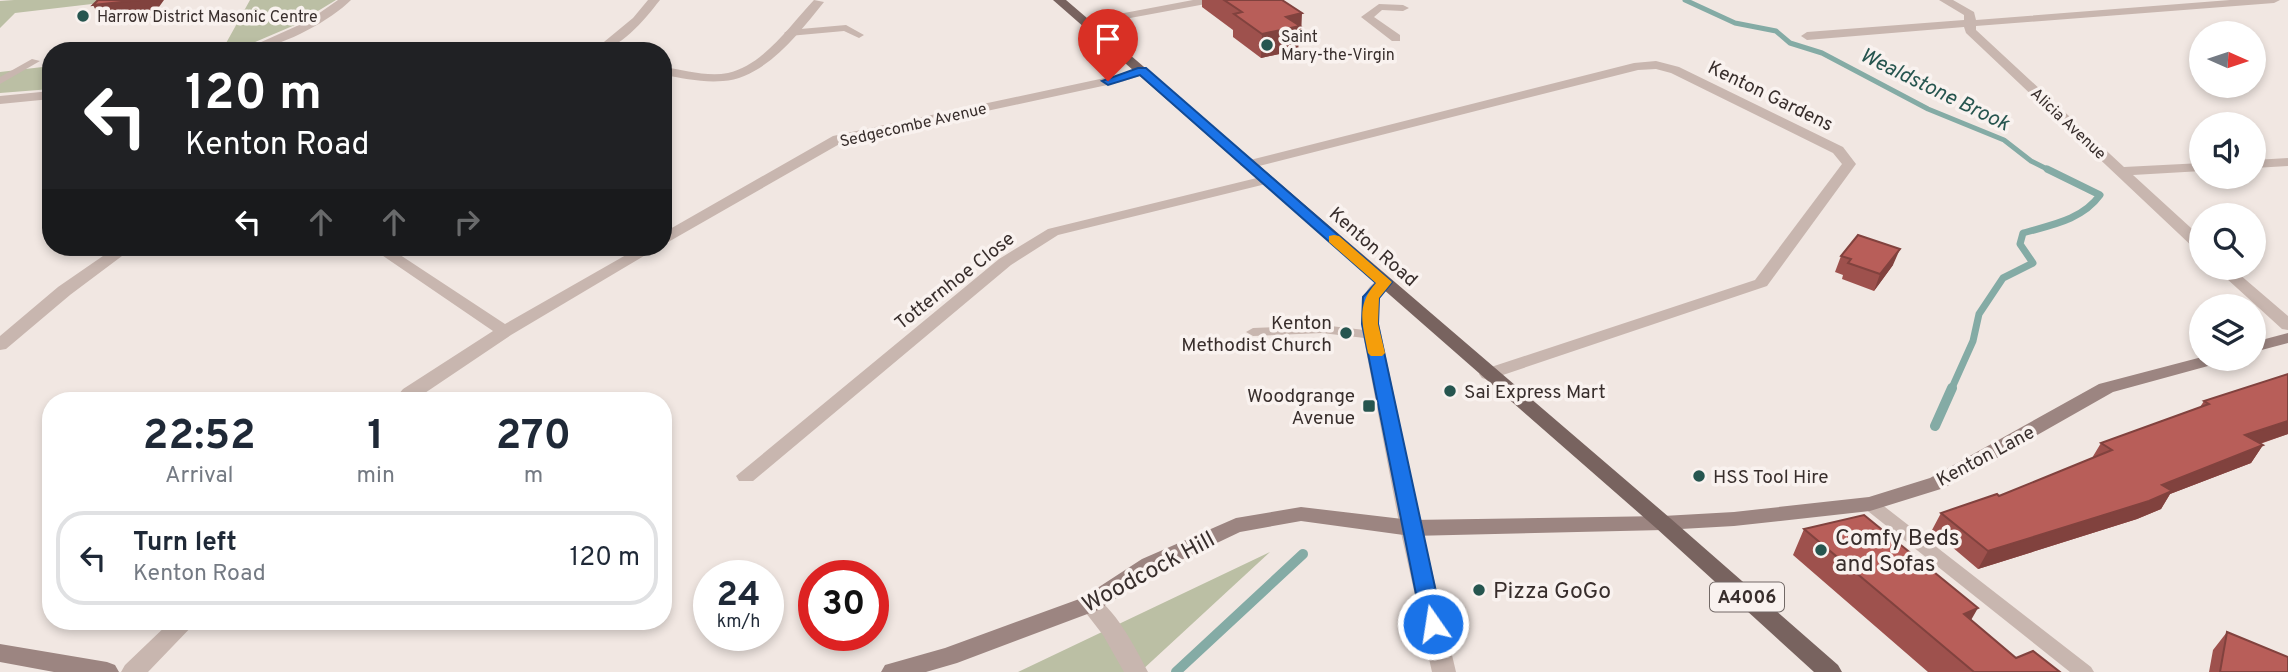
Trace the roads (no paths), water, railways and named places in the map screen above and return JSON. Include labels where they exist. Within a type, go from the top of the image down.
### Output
[{"type":"main road","name":"Kenton Road","points":[[1059,0],[1663,523]]},
{"type":"main road","name":"A4006","points":[[1663,523],[1830,672]]},
{"type":"street","points":[[268,42],[312,23],[345,0]]},
{"type":"street","points":[[610,42],[637,20],[654,0]]},
{"type":"street","points":[[1087,23],[1211,0]]},
{"type":"street","points":[[1366,0],[1378,8],[1403,8]]},
{"type":"street","name":"Alicia Avenue","points":[[1945,0],[1970,15],[1970,31],[2189,235]]},
{"type":"street","points":[[1807,36],[2274,0]]},
{"type":"street","points":[[672,72],[711,77],[732,76],[763,58],[818,2]]},
{"type":"street","points":[[1378,8],[1367,17],[1396,38]]},
{"type":"street","name":"Kenton Gardens","points":[[1247,164],[1638,66],[1656,65],[1675,70],[1838,150],[1849,164],[1761,283],[1488,374]]},
{"type":"street","name":"Sedgecombe Avenue","points":[[672,235],[838,139],[1117,79],[1142,71]]},
{"type":"street","points":[[0,100],[42,97]]},
{"type":"street","points":[[2266,163],[2288,162]]},
{"type":"street","points":[[2121,172],[2189,168]]},
{"type":"street","name":"Totternhoe Close","points":[[746,476],[1005,262],[1053,232],[1265,180]]},
{"type":"street","points":[[0,345],[64,290],[113,256]]},
{"type":"street","points":[[392,256],[505,331]]},
{"type":"street","points":[[412,392],[505,331],[635,256]]},
{"type":"street","points":[[2237,280],[2288,325]]},
{"type":"street","points":[[1384,282],[1371,297],[1373,335],[1411,528],[1444,672]]},
{"type":"street","points":[[2266,344],[2288,338]]},
{"type":"street","name":"Kenton Lane","points":[[1663,523],[1734,519],[1870,504],[1937,483],[2106,388],[2189,366]]},
{"type":"street","name":"Woodcock Hill","points":[[893,672],[949,656],[1090,604],[1150,565],[1236,525],[1301,514],[1411,528],[1663,523]]},
{"type":"street","points":[[1090,604],[1111,629],[1136,672]]},
{"type":"street","points":[[133,672],[177,630]]},
{"type":"street","points":[[0,653],[107,672]]},
{"type":"lane","points":[[789,33],[846,28],[859,35]]},
{"type":"lane","points":[[0,81],[35,61]]},
{"type":"lane","points":[[1253,332],[1322,329],[1373,335]]},
{"type":"lane","points":[[1870,504],[2084,672]]},
{"type":"waterway","name":"Wealdstone Brook","points":[[1685,0],[1735,23],[1776,31],[1790,43],[1822,53],[1928,109],[2004,140],[2031,161],[2047,169]]},
{"type":"waterway","name":"Wealdstone Brook","points":[[1951,390],[1973,341],[1979,314],[2003,278],[2033,263],[2020,244],[2023,233],[2075,216],[2100,195],[2047,169]]},
{"type":"waterway","name":"Wealdstone Brook","points":[[2047,169],[2051,171]]},
{"type":"waterway","name":"Wealdstone Brook","points":[[1935,426],[1952,388]]},
{"type":"waterway","name":"Wealdstone Brook","points":[[1176,672],[1303,554]]},
{"type":"place","name":"Harrow District Masonic Centre","points":[[83,16]]},
{"type":"place","name":"Saint Mary-the-Virgin","points":[[1267,45]]},
{"type":"place","name":"Kenton Methodist Church","points":[[1346,333]]},
{"type":"place","name":"Sai Express Mart","points":[[1450,391]]},
{"type":"place","name":"Woodgrange Avenue","points":[[1369,406]]},
{"type":"place","name":"HSS Tool Hire","points":[[1699,476]]},
{"type":"place","name":"Comfy Beds and Sofas","points":[[1821,550]]},
{"type":"place","name":"Pizza GoGo","points":[[1479,590]]}]
